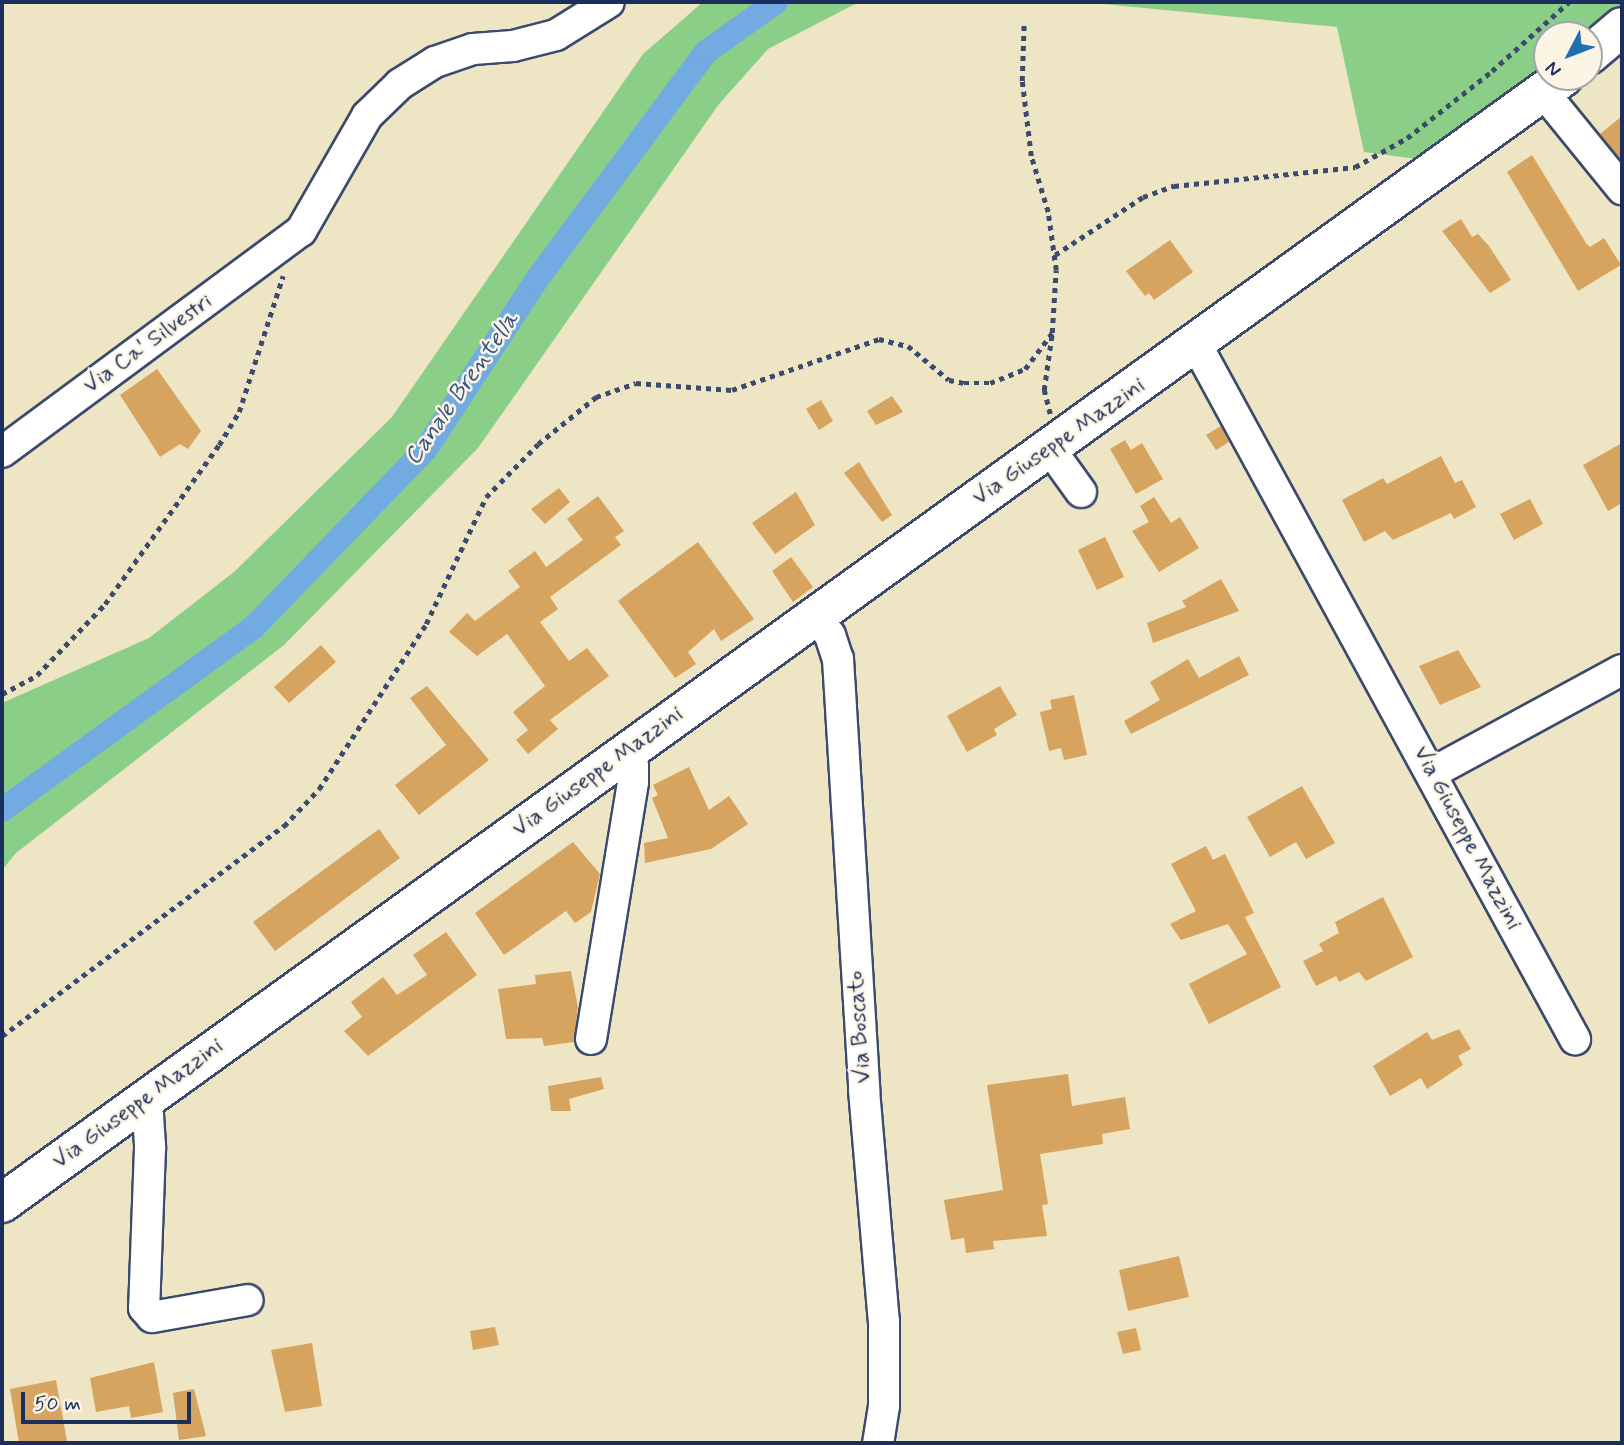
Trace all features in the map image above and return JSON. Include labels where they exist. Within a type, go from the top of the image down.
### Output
[{"type":"main road","points":[[1603,43],[1622,27]]},
{"type":"main road","name":"Via Giuseppe Mazzini","points":[[2,1203],[623,753],[1546,91]]},
{"type":"street","name":"Via Ca' Silvestri","points":[[2,452],[293,237],[318,205],[367,116],[400,85],[435,62],[473,49],[513,46],[556,35],[609,2]]},
{"type":"street","name":"Via Giuseppe Mazzini","points":[[1558,91],[1622,189]]},
{"type":"street","name":"Via Giuseppe Mazzini","points":[[1196,344],[1575,1039]]},
{"type":"street","points":[[1058,443],[1081,492]]},
{"type":"street","name":"Via Boscato","points":[[815,616],[830,635],[838,659],[864,1090],[884,1321],[884,1406],[878,1443]]},
{"type":"street","points":[[1432,773],[1622,670]]},
{"type":"street","points":[[591,1040],[633,782],[633,766],[623,753]]},
{"type":"street","points":[[139,1103],[148,1116],[150,1147],[144,1308],[152,1317],[248,1300]]},
{"type":"path","points":[[1055,255],[1143,197],[1174,186],[1355,167],[1417,130],[1492,71],[1569,2]]},
{"type":"path","points":[[1024,22],[1022,81],[1031,156],[1055,255],[1046,408],[1058,443]]},
{"type":"path","points":[[2,694],[37,675],[105,604],[219,445],[239,412],[256,350],[296,249],[293,237]]},
{"type":"path","points":[[2,1036],[284,825],[319,789],[426,624],[486,497],[538,443],[596,397],[636,383],[732,390],[879,339],[908,346],[949,380],[990,383],[1025,369],[1052,332]]},
{"type":"green space","points":[[703,2],[859,2],[768,49],[719,104],[478,448],[284,645],[16,853],[2,870],[2,703],[149,638],[234,572],[392,417],[643,54]]},
{"type":"green space","points":[[1083,2],[1622,2],[1622,6],[1603,21],[1533,21],[1533,76],[1417,159],[1364,152],[1337,27]]},
{"type":"building","points":[[1622,116],[1622,162],[1600,134]]},
{"type":"building","points":[[1532,155],[1586,243],[1590,247],[1604,238],[1621,265],[1578,291],[1507,172]]},
{"type":"building","points":[[1461,219],[1472,237],[1478,234],[1489,246],[1511,280],[1490,293],[1442,231]]},
{"type":"building","points":[[1170,240],[1193,272],[1154,300],[1149,293],[1145,296],[1126,271]]},
{"type":"building","points":[[157,369],[201,431],[188,449],[180,444],[160,457],[120,395]]},
{"type":"building","points":[[892,396],[903,412],[876,425],[867,411]]},
{"type":"building","points":[[821,400],[833,421],[819,430],[806,409]]},
{"type":"building","points":[[1221,426],[1229,442],[1216,450],[1206,435]]},
{"type":"building","points":[[1125,440],[1131,450],[1142,443],[1163,479],[1136,494],[1110,449]]},
{"type":"building","points":[[1622,443],[1622,503],[1608,511],[1583,465]]},
{"type":"building","points":[[1441,456],[1455,483],[1462,480],[1476,507],[1454,519],[1451,513],[1393,540],[1385,531],[1364,542],[1342,500],[1383,478],[1387,484]]},
{"type":"building","points":[[859,462],[892,515],[882,522],[844,473]]},
{"type":"building","points":[[559,488],[570,502],[545,524],[531,509]]},
{"type":"building","points":[[796,492],[815,525],[775,554],[752,523]]},
{"type":"building","points":[[598,496],[624,531],[615,537],[621,545],[550,597],[558,609],[540,622],[569,661],[587,648],[609,676],[550,720],[558,729],[528,754],[516,740],[528,730],[513,712],[545,686],[507,634],[477,656],[449,632],[467,613],[475,621],[520,587],[508,571],[535,551],[546,567],[583,540],[567,519]]},
{"type":"building","points":[[1154,497],[1171,523],[1180,517],[1199,548],[1159,572],[1132,531],[1149,522],[1140,506]]},
{"type":"building","points":[[1530,499],[1543,524],[1514,540],[1500,514]]},
{"type":"building","points":[[1105,537],[1124,577],[1097,590],[1078,550]]},
{"type":"building","points":[[698,542],[754,619],[721,641],[714,629],[688,652],[696,664],[675,678],[618,601]]},
{"type":"building","points":[[791,557],[813,587],[793,602],[772,571]]},
{"type":"building","points":[[1221,579],[1239,611],[1153,643],[1147,623],[1186,607],[1182,601]]},
{"type":"building","points":[[321,645],[336,662],[289,703],[274,687]]},
{"type":"building","points":[[1458,650],[1481,687],[1440,705],[1419,666]]},
{"type":"building","points":[[1239,656],[1249,675],[1131,734],[1124,721],[1160,700],[1150,682],[1188,659],[1199,678]]},
{"type":"building","points":[[427,686],[489,760],[419,815],[395,785],[446,745],[410,698]]},
{"type":"building","points":[[1000,686],[1017,715],[994,729],[997,735],[967,752],[947,716]]},
{"type":"building","points":[[1074,695],[1087,755],[1064,760],[1061,748],[1049,751],[1040,712],[1052,709],[1050,700]]},
{"type":"building","points":[[689,767],[709,810],[729,796],[748,824],[711,849],[645,863],[644,843],[668,838],[652,798],[658,795],[653,785]]},
{"type":"building","points":[[1302,786],[1335,843],[1306,859],[1296,842],[1270,857],[1247,817]]},
{"type":"building","points":[[379,829],[400,858],[275,951],[253,922]]},
{"type":"building","points":[[573,842],[600,874],[591,912],[575,923],[566,911],[504,955],[475,913]]},
{"type":"building","points":[[1206,846],[1213,860],[1225,854],[1254,913],[1245,917],[1281,987],[1209,1024],[1189,984],[1247,954],[1228,924],[1181,940],[1170,924],[1196,911],[1171,864]]},
{"type":"building","points":[[1383,897],[1413,957],[1366,981],[1359,972],[1339,982],[1336,976],[1316,986],[1303,961],[1323,951],[1319,944],[1339,933],[1335,922]]},
{"type":"building","points":[[446,932],[477,975],[368,1056],[344,1031],[362,1017],[351,1002],[383,977],[397,995],[427,975],[413,955]]},
{"type":"building","points":[[571,971],[578,1007],[574,1042],[544,1046],[542,1038],[506,1039],[498,989],[536,984],[535,975]]},
{"type":"building","points":[[1459,1029],[1471,1049],[1458,1056],[1463,1065],[1427,1089],[1421,1078],[1390,1096],[1373,1066],[1427,1032],[1432,1040]]},
{"type":"building","points":[[1068,1074],[1072,1106],[1125,1097],[1130,1129],[1102,1134],[1103,1144],[1040,1154],[1048,1204],[1042,1205],[1047,1236],[993,1241],[994,1249],[966,1253],[964,1238],[951,1240],[944,1200],[1003,1190],[987,1085]]},
{"type":"building","points":[[601,1077],[604,1089],[569,1099],[571,1111],[551,1111],[548,1086]]},
{"type":"building","points":[[1179,1256],[1189,1297],[1128,1311],[1119,1270]]},
{"type":"building","points":[[495,1327],[499,1345],[473,1350],[470,1331]]},
{"type":"building","points":[[1136,1328],[1141,1350],[1123,1354],[1117,1332]]},
{"type":"building","points":[[312,1343],[322,1406],[285,1412],[271,1350]]},
{"type":"building","points":[[154,1362],[163,1412],[131,1418],[129,1406],[96,1412],[90,1378]]},
{"type":"building","points":[[56,1380],[67,1441],[19,1443],[10,1389]]},
{"type":"building","points":[[194,1389],[206,1436],[179,1440],[173,1393]]},
{"type":"waterway","name":"Canale Brentella","points":[[2,810],[254,627],[426,449],[538,278],[706,52],[776,2]]}]
